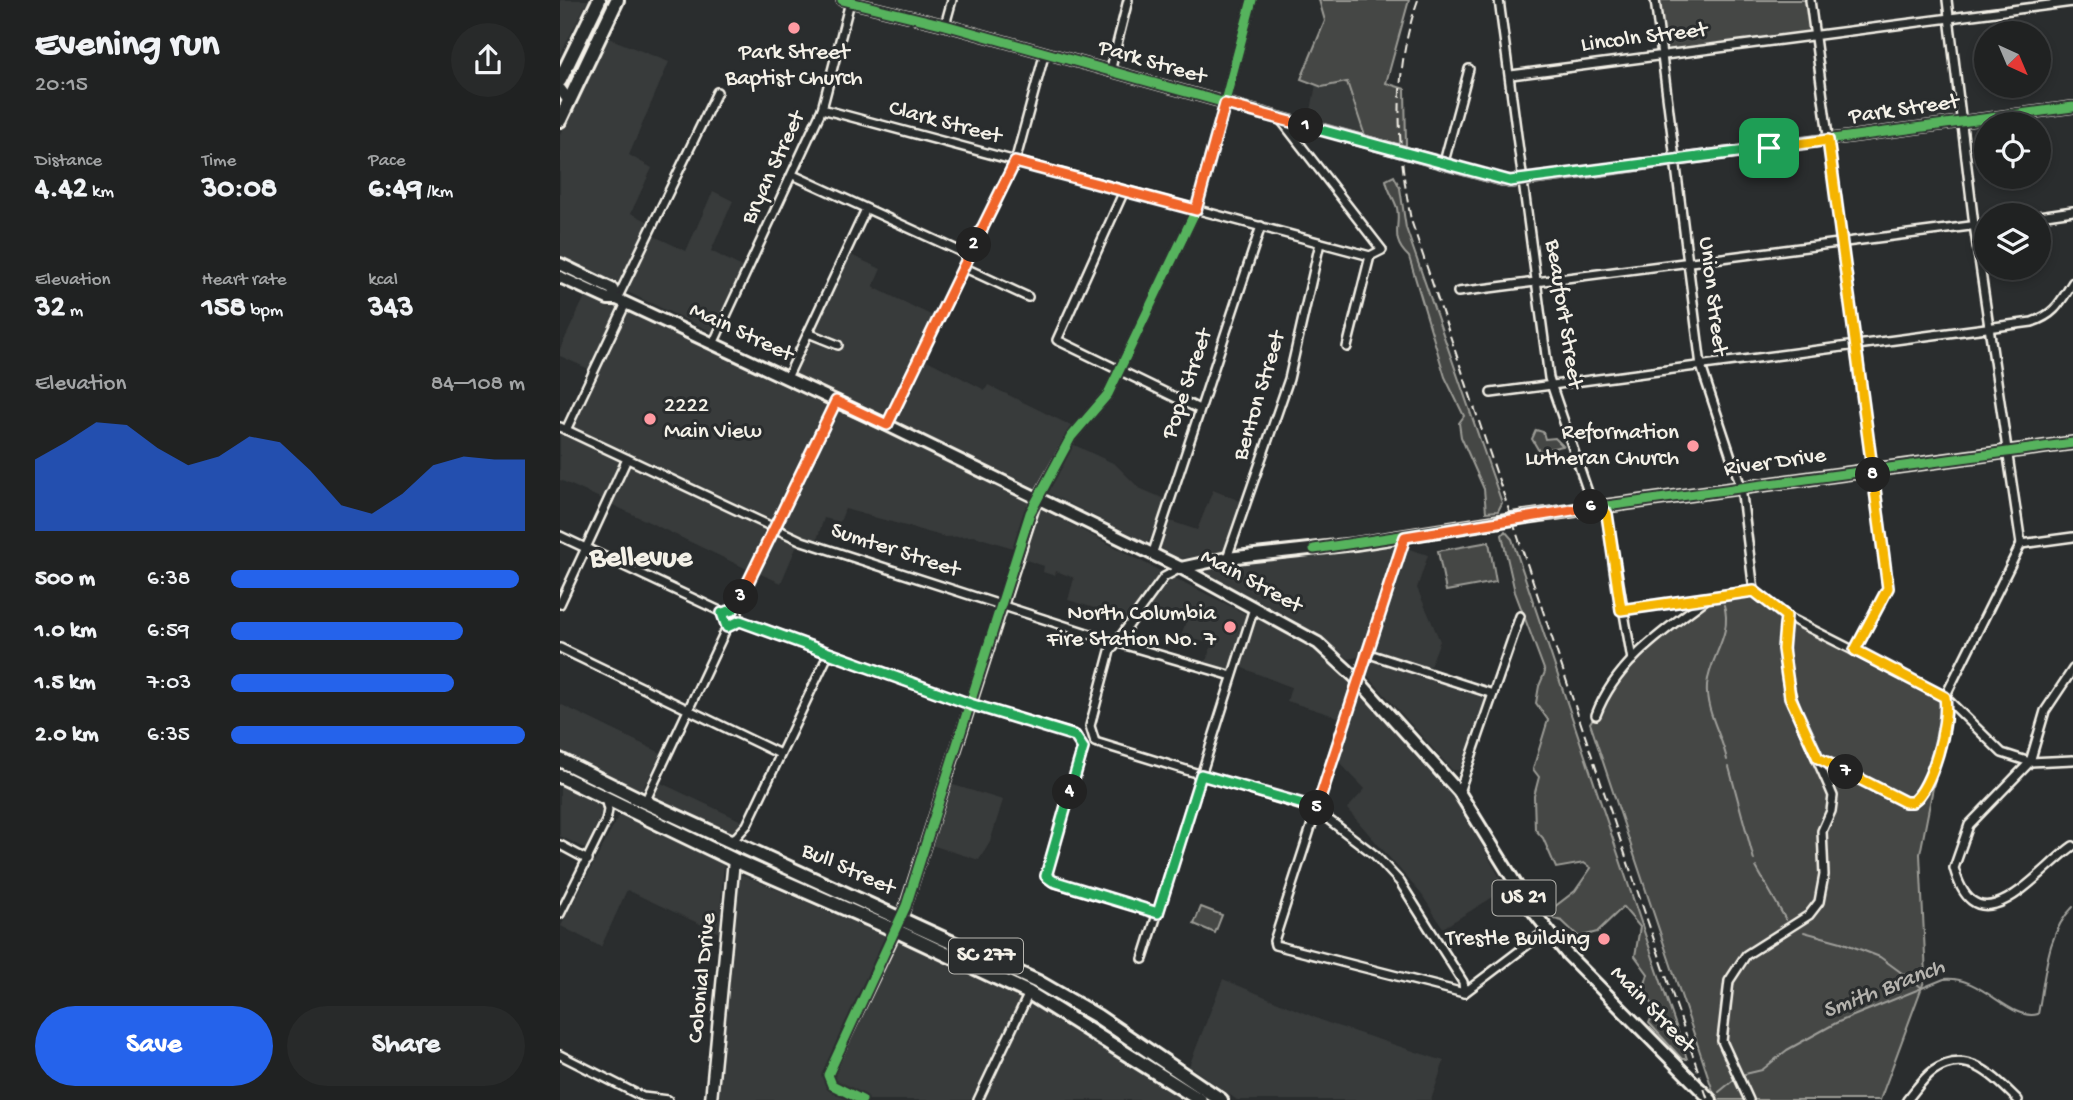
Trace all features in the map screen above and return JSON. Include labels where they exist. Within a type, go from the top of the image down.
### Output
[{"type":"highway","points":[[560,80],[599,0]]},
{"type":"highway","points":[[560,120],[565,100],[617,0]]},
{"type":"highway","name":"Bull Street","points":[[560,760],[645,802],[902,917],[1038,982],[1097,1016],[1218,1100]]},
{"type":"highway","name":"Bull Street","points":[[560,776],[734,860],[897,931],[1029,993],[1200,1100]]},
{"type":"highway","points":[[1181,1088],[1194,1100]]},
{"type":"main road","points":[[560,89],[565,100]]},
{"type":"main road","name":"Main Street","points":[[560,264],[612,289],[622,301]]},
{"type":"main road","name":"Main Street","points":[[560,277],[608,299],[622,301],[887,425],[1181,568],[1318,643],[1358,680],[1459,792],[1547,930],[1711,1100]]},
{"type":"main road","name":"River Drive","points":[[1181,568],[1227,558],[1405,537],[1594,507],[2073,443]]},
{"type":"main road","name":"Colonial Drive","points":[[711,1100],[734,860]]},
{"type":"street","points":[[945,25],[952,0]]},
{"type":"street","points":[[1110,72],[1128,0]]},
{"type":"street","points":[[862,1100],[832,1085],[828,1074],[897,931],[1000,605],[1037,498],[1071,437],[1104,400],[1121,370],[1196,210],[1252,0]]},
{"type":"street","name":"Beaufort Street","points":[[1499,0],[1551,385],[1594,507],[1602,508],[1607,514],[1621,610],[1632,660]]},
{"type":"street","name":"Union Street","points":[[1655,0],[1701,366],[1741,487],[1754,591]]},
{"type":"street","points":[[1810,0],[1840,243],[1888,588],[1855,650]]},
{"type":"street","points":[[1458,292],[1974,225],[1947,0]]},
{"type":"street","name":"Park Street","points":[[846,1],[1045,52],[1281,120],[1510,181],[1523,182],[1676,158],[2073,107]]},
{"type":"street","name":"Bryan Street","points":[[713,344],[822,109],[846,1]]},
{"type":"street","name":"Lincoln Street","points":[[1511,75],[2073,2]]},
{"type":"street","points":[[887,425],[1015,162],[1045,52]]},
{"type":"street","points":[[1444,162],[1469,69]]},
{"type":"street","points":[[563,428],[717,92]]},
{"type":"street","name":"Clark Street","points":[[822,109],[1370,256]]},
{"type":"street","points":[[1281,120],[1382,250],[1370,256],[1347,347]]},
{"type":"street","points":[[793,175],[968,255]]},
{"type":"street","points":[[1124,191],[1057,340],[1199,409]]},
{"type":"street","points":[[787,378],[866,209]]},
{"type":"street","points":[[2051,214],[2073,211]]},
{"type":"street","name":"Pope Street","points":[[1152,555],[1261,226]]},
{"type":"street","name":"Benton Street","points":[[1227,558],[1290,379],[1320,243]]},
{"type":"street","points":[[963,267],[1028,297]]},
{"type":"street","points":[[1818,758],[1905,802],[1912,802],[1919,797],[1943,733],[1948,711],[1945,697],[2021,544],[1982,280]]},
{"type":"street","points":[[1492,393],[1854,347],[2048,317],[2061,306],[2073,282]]},
{"type":"street","points":[[808,333],[838,345]]},
{"type":"street","points":[[722,613],[736,607],[836,401]]},
{"type":"street","name":"Sumter Street","points":[[563,428],[802,541],[1115,642],[1232,676]]},
{"type":"street","points":[[560,604],[627,458]]},
{"type":"street","points":[[560,536],[722,613],[727,627]]},
{"type":"street","points":[[1405,537],[1274,941],[1275,945],[1464,993]]},
{"type":"street","points":[[2021,544],[2073,537]]},
{"type":"street","points":[[645,802],[727,627],[740,621],[828,655],[970,704],[1075,736],[1083,734],[1090,726],[1115,642],[1164,577],[1181,568]]},
{"type":"street","points":[[1621,610],[1754,591],[1786,616],[1945,697],[2002,752],[2030,762],[2073,760]]},
{"type":"street","points":[[1596,715],[1604,694],[1632,660],[1661,632],[1707,599]]},
{"type":"street","points":[[736,607],[740,621]]},
{"type":"street","points":[[1143,959],[1254,608]]},
{"type":"street","points":[[1459,792],[1520,616]]},
{"type":"street","points":[[1749,1100],[1722,1041],[1732,973],[1750,952],[1809,915],[1819,902],[1824,875],[1822,831],[1831,811],[1833,796],[1788,690],[1783,649],[1786,616]]},
{"type":"street","points":[[560,648],[780,754]]},
{"type":"street","points":[[1366,653],[1493,694]]},
{"type":"street","points":[[734,860],[732,842],[747,825],[828,655]]},
{"type":"street","points":[[2073,668],[2045,712],[2030,762],[1969,825],[1954,868],[1965,894],[1977,904],[1991,906],[2008,901],[2073,846]]},
{"type":"street","points":[[1090,726],[1096,741]]},
{"type":"street","points":[[1075,736],[1083,748]]},
{"type":"street","points":[[1158,913],[1053,881],[1046,876],[1083,748],[1096,741],[1316,810],[1375,855],[1400,882],[1463,982],[1464,993]]},
{"type":"street","points":[[560,914],[604,826],[608,813],[605,799]]},
{"type":"street","points":[[604,826],[614,814],[625,808]]},
{"type":"street","points":[[747,825],[746,838],[751,850]]},
{"type":"street","points":[[560,845],[588,860]]},
{"type":"street","points":[[1464,993],[1547,930]]},
{"type":"street","points":[[978,1100],[1029,993]]},
{"type":"street","points":[[560,1055],[643,1097],[668,1100]]},
{"type":"street","points":[[1907,1100],[1933,1071],[1955,1061],[1978,1065],[2018,1100]]},
{"type":"shaded area","points":[[560,0],[588,0],[560,55]]},
{"type":"shaded area","points":[[1319,0],[1409,0],[1386,83],[1405,89],[1406,146],[1365,136],[1347,82],[1322,87],[1301,79],[1325,21]]},
{"type":"shaded area","points":[[1655,0],[1810,0],[1814,36],[1663,55]]},
{"type":"shaded area","points":[[606,37],[669,62],[629,155],[652,168],[631,213],[651,223],[618,286],[560,258],[560,134]]},
{"type":"shaded area","points":[[1347,82],[1365,136],[1309,121],[1316,84],[1323,87]]},
{"type":"shaded area","points":[[1394,176],[1400,188],[1406,228],[1502,503],[1498,511],[1486,512],[1484,489],[1461,437],[1459,423],[1464,416],[1445,377],[1409,257],[1397,238],[1397,208],[1386,180]]},
{"type":"shaded area","points":[[713,191],[733,201],[711,251],[744,268],[712,332],[627,292],[652,235],[686,251]]},
{"type":"shaded area","points":[[851,255],[881,269],[873,287],[935,317],[886,416],[792,373]]},
{"type":"shaded area","points":[[586,294],[620,310],[591,370],[560,356],[560,349]]},
{"type":"shaded area","name":"2222 Main View","points":[[628,311],[827,405],[772,520],[571,426]]},
{"type":"shaded area","points":[[923,358],[985,390],[988,385],[1076,428],[1038,489],[896,421]]},
{"type":"shaded area","points":[[838,410],[1029,500],[1013,548],[974,536],[945,537],[845,509],[840,522],[824,518],[816,543],[780,525]]},
{"type":"shaded area","points":[[1536,430],[1543,432],[1545,439],[1555,438],[1563,446],[1539,451],[1532,439]]},
{"type":"shaded area","points":[[560,432],[620,460],[602,499],[560,480]]},
{"type":"shaded area","points":[[1070,443],[1115,464],[1139,488],[1167,500],[1148,543],[1046,492]]},
{"type":"shaded area","points":[[630,464],[766,530],[749,570],[611,504]]},
{"type":"shaded area","points":[[1213,490],[1243,502],[1226,552],[1178,559],[1162,549],[1160,543],[1167,520],[1197,530]]},
{"type":"shaded area","points":[[1038,507],[1162,572],[1130,619],[1068,600],[1074,578],[1056,571],[1055,576],[1043,572],[1044,566],[1020,558]]},
{"type":"shaded area","points":[[1505,531],[1512,539],[1687,1059],[1682,1059],[1649,1023],[1656,1009],[1643,991],[1648,974],[1635,956],[1640,927],[1623,907],[1597,932],[1579,937],[1562,921],[1554,919],[1549,911],[1575,891],[1591,868],[1584,863],[1556,868],[1543,838],[1535,829],[1534,796],[1539,777],[1533,769],[1548,720],[1536,703],[1545,672],[1515,592],[1502,535]]},
{"type":"shaded area","points":[[777,533],[798,543],[781,583],[756,572]]},
{"type":"shaded area","points":[[1489,542],[1496,582],[1446,591],[1438,551]]},
{"type":"shaded area","points":[[1396,544],[1361,656],[1349,659],[1294,620],[1207,574],[1209,567]]},
{"type":"shaded area","points":[[1406,548],[1428,555],[1417,588],[1440,641],[1429,669],[1371,649]]},
{"type":"shaded area","points":[[1171,576],[1246,614],[1229,670],[1205,664],[1212,644],[1181,636],[1186,621],[1147,608]]},
{"type":"shaded area","points":[[1754,591],[1786,616],[1945,697],[1948,711],[1920,854],[1926,976],[1880,1100],[1716,1100],[1590,723],[1632,660],[1707,599]]},
{"type":"shaded area","points":[[1257,616],[1311,643],[1351,682],[1341,718],[1287,701],[1291,687],[1240,667]]},
{"type":"shaded area","points":[[1370,659],[1486,697],[1462,770],[1452,770],[1366,674]]},
{"type":"shaded area","points":[[1365,697],[1424,759],[1455,797],[1506,889],[1443,928],[1422,895],[1347,809],[1365,789],[1336,759],[1358,700]]},
{"type":"shaded area","points":[[560,704],[661,753],[642,791],[560,752]]},
{"type":"shaded area","points":[[560,782],[601,803],[604,808],[586,849],[560,836]]},
{"type":"shaded area","points":[[659,782],[744,822],[733,836],[653,797]]},
{"type":"shaded area","points":[[950,784],[1003,800],[990,842],[979,860],[931,845]]},
{"type":"shaded area","points":[[625,815],[724,863],[719,933],[627,890],[601,947],[561,926],[618,817]]},
{"type":"shaded area","points":[[738,873],[964,969],[1035,1003],[1083,1031],[1184,1100],[715,1100]]},
{"type":"shaded area","points":[[1201,907],[1222,915],[1215,933],[1194,924]]},
{"type":"shaded area","points":[[1223,979],[1328,1023],[1444,1061],[1431,1100],[1237,1100],[1189,1066]]},
{"type":"waterway","points":[[1724,605],[1726,626],[1709,674],[1707,695],[1727,760]]},
{"type":"waterway","points":[[1729,767],[1754,860]]},
{"type":"waterway","points":[[1756,867],[1786,920]]},
{"type":"waterway","name":"Smith Branch","points":[[1741,1075],[1762,1070],[1787,1050],[1836,1023],[1944,979],[1971,984],[2016,1011],[2027,1015],[2038,1014],[2052,943],[2057,930],[2073,907]]},
{"type":"waterway","points":[[1804,932],[1880,957],[1921,987]]},
{"type":"waterway","name":"Smith Branch","points":[[1719,1092],[1736,1078]]},
{"type":"railway","points":[[1418,0],[1404,54],[1400,109],[1400,137],[1411,220],[1708,1100]]},
{"type":"cycle path","points":[[842,0],[945,25],[1510,182],[2073,107]]},
{"type":"cycle path","points":[[862,1100],[832,1085],[828,1075],[906,906],[1030,513],[1071,437],[1108,394],[1196,210],[1252,0]]},
{"type":"cycle path","points":[[1525,517],[2073,443]]},
{"type":"cycle path","points":[[1314,549],[1494,522]]},
{"type":"place","name":"Park Street Baptist Church","points":[[794,28]]},
{"type":"place","name":"2222 Main View","points":[[650,419]]},
{"type":"place","name":"Reformation Lutheran Church","points":[[1693,446]]},
{"type":"place","name":"North Columbia Fire Station No. 7","points":[[1230,627]]},
{"type":"place","name":"Trestle Building","points":[[1604,939]]},
{"type":"district","name":"Bellevue","points":[[641,559]]},
{"type":"route","points":[[1225,104],[1510,181],[1523,182],[1676,158],[1769,148],[1828,140],[1888,588],[1855,650],[1945,697],[1948,711],[1924,788],[1912,802],[1905,802],[1818,758],[1790,697],[1786,682],[1783,635],[1786,616],[1754,591],[1621,610],[1607,514],[1602,508],[1531,516],[1405,537],[1316,810],[1201,775],[1158,913],[1053,881],[1046,876],[1083,748],[1075,736],[970,704],[828,655],[740,621],[727,627],[726,617],[722,613],[731,612],[736,607],[836,401],[887,425],[1015,162],[1196,210],[1225,104]]}]
